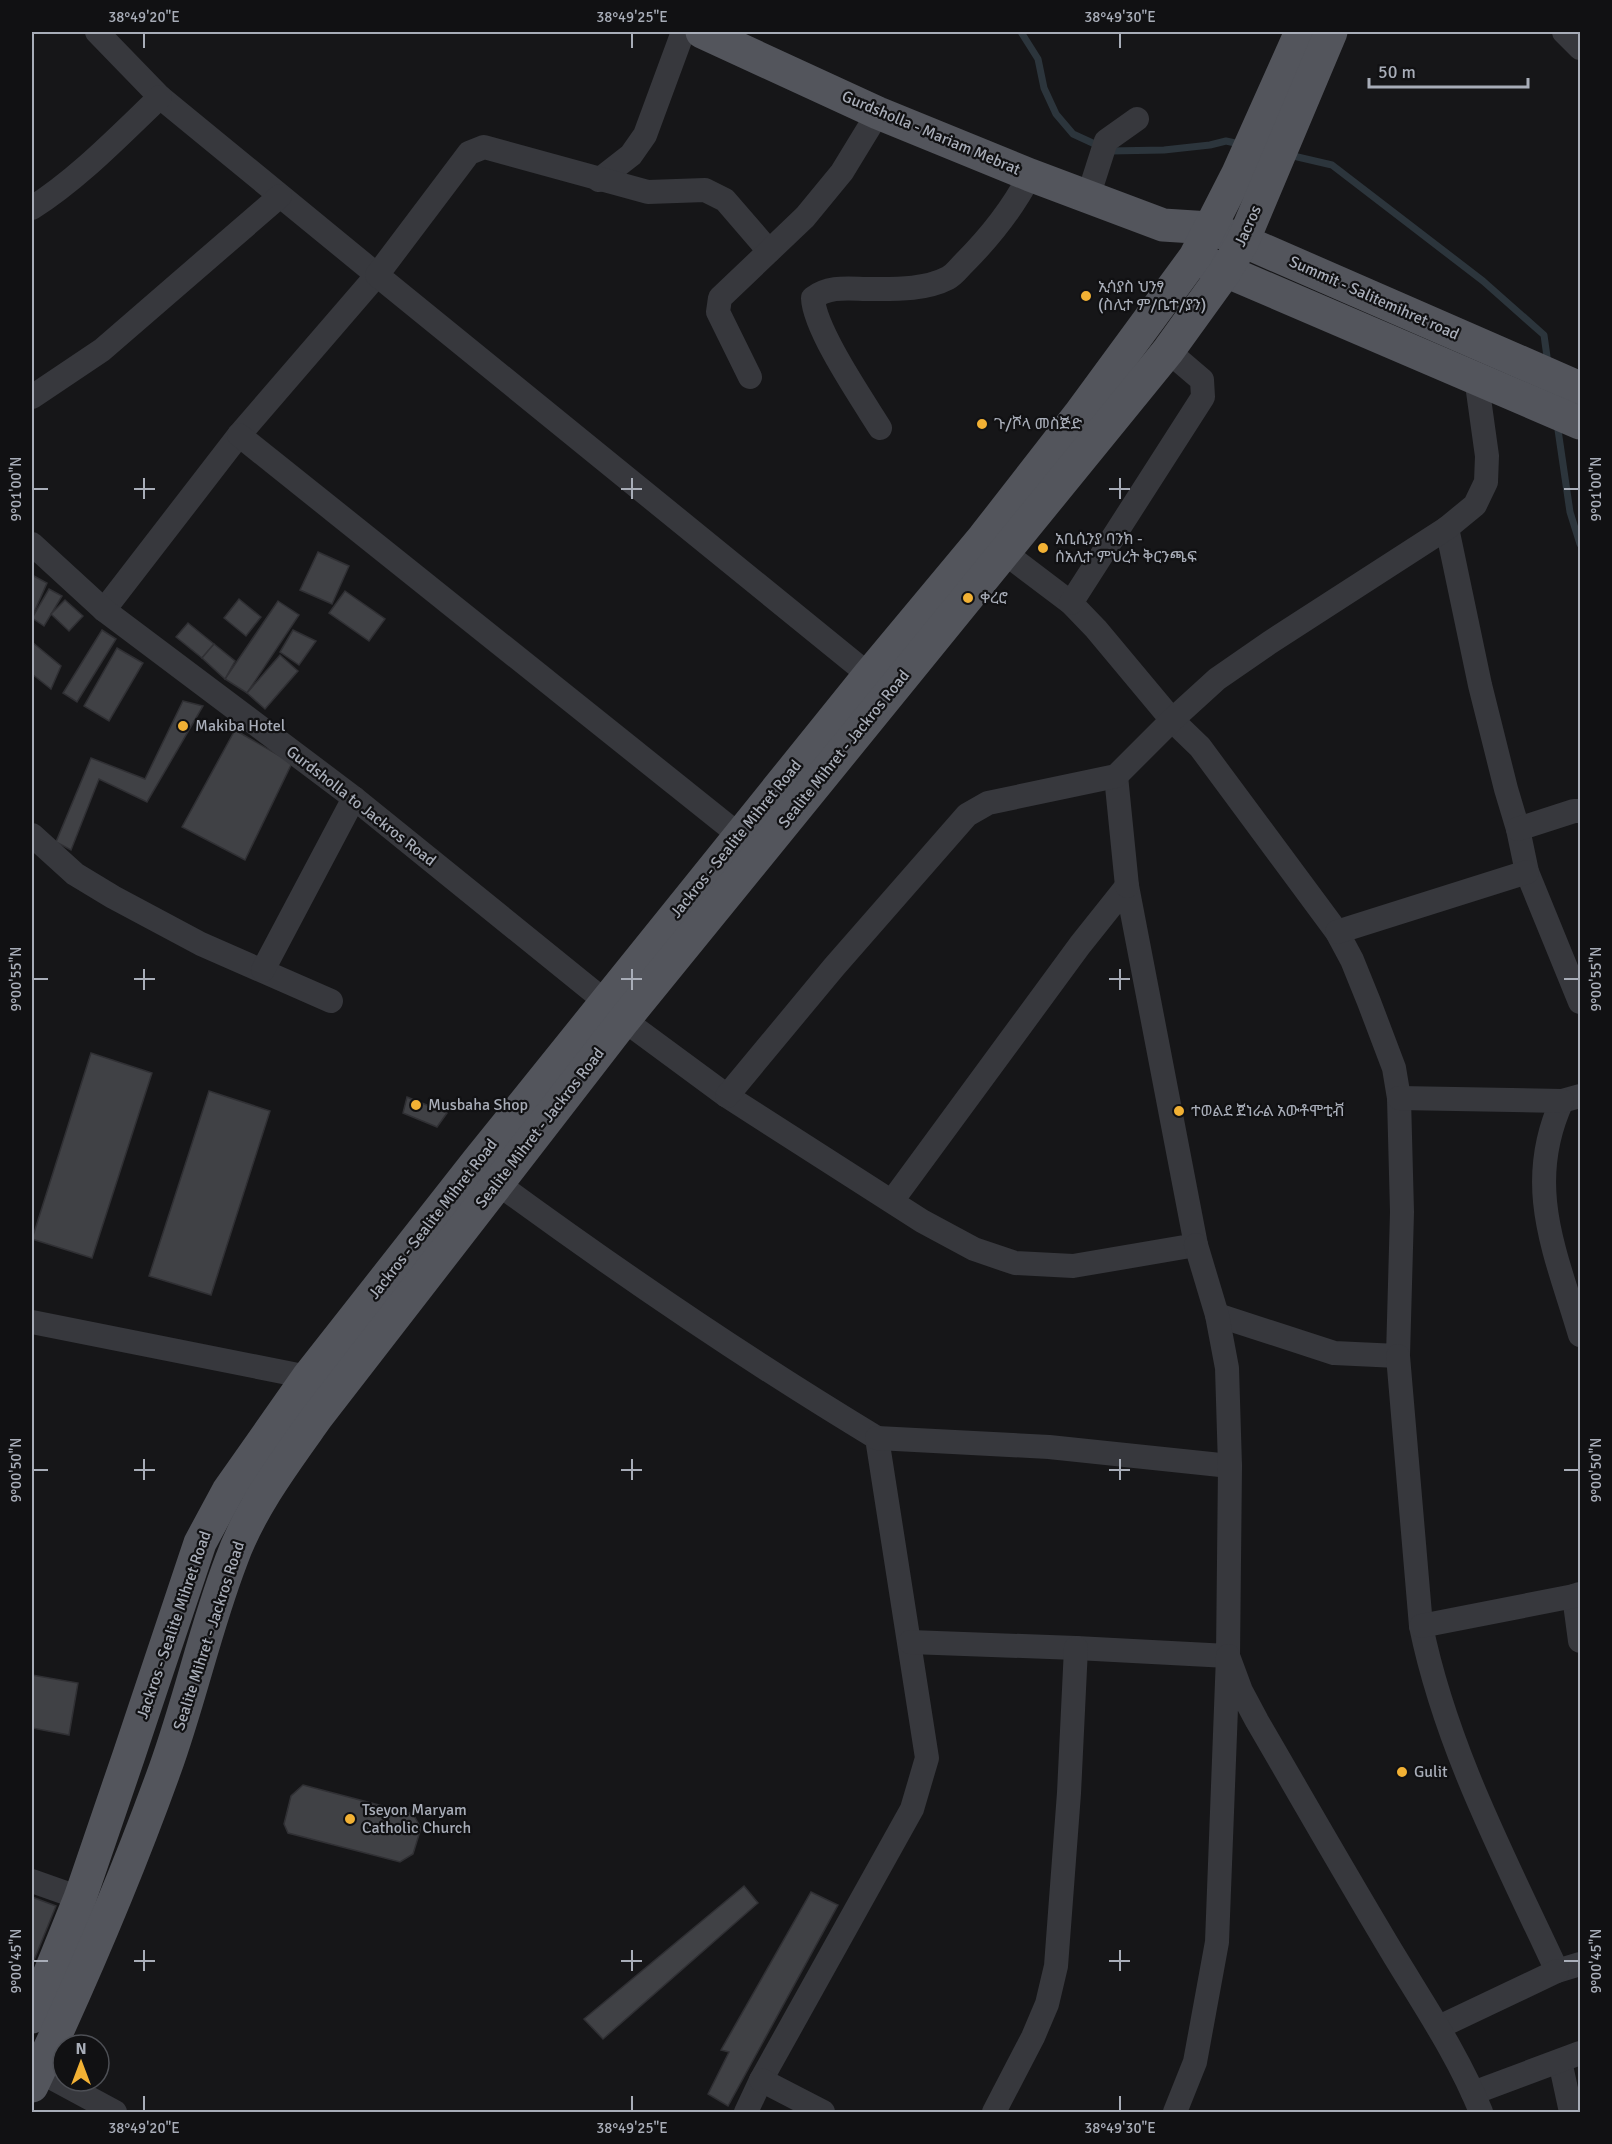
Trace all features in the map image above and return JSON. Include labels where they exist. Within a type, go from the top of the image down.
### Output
[{"type":"main road","name":"Gurdsholla - Mariam Mebrat","points":[[702,32],[878,113],[1030,175],[1092,182],[1163,225]]},
{"type":"main road","points":[[1278,121],[1301,32]]},
{"type":"main road","points":[[1210,228],[1253,176],[1278,121],[1331,32]]},
{"type":"main road","name":"Jacros","points":[[1225,272],[1243,241],[1253,176]]},
{"type":"main road","points":[[1163,225],[1195,257],[1225,272],[1581,423]]},
{"type":"main road","name":"Summit - Salitemihret road","points":[[1163,225],[1210,228],[1581,388]]},
{"type":"main road","name":"Jacros","points":[[1195,257],[1210,228]]},
{"type":"main road","name":"Jackros - Sealite Mihret Road","points":[[32,2017],[80,1898],[200,1543],[228,1491],[309,1377],[477,1162],[615,1011],[739,835],[984,537],[1079,415],[1195,257]]},
{"type":"main road","name":"Sealite Mihret - Jackros Road","points":[[35,2079],[95,1949],[166,1767],[231,1559],[254,1510],[317,1417],[497,1183],[615,1011],[877,707],[1005,553],[1168,351],[1225,272]]},
{"type":"main road","points":[[129,1755],[166,1767]]},
{"type":"street","points":[[97,32],[160,97],[869,675]]},
{"type":"street","points":[[599,180],[631,155],[645,135],[682,32]]},
{"type":"street","points":[[1564,32],[1581,48]]},
{"type":"street","points":[[32,208],[52,195],[108,147],[160,97]]},
{"type":"street","points":[[750,377],[718,312],[720,298],[805,217],[842,172],[878,113]]},
{"type":"street","points":[[1092,182],[1106,141],[1137,119]]},
{"type":"street","points":[[104,610],[239,435],[377,275],[469,153],[484,147],[648,192],[705,190],[725,200],[768,251]]},
{"type":"street","points":[[880,428],[835,353],[813,310],[813,298],[820,292],[831,288],[918,287],[949,278],[987,241],[1016,201],[1030,175]]},
{"type":"street","points":[[32,397],[102,350],[280,196]]},
{"type":"street","points":[[1071,603],[1203,397],[1202,380],[1168,351]]},
{"type":"street","points":[[727,1096],[834,967],[967,815],[988,803],[1116,776],[1217,679],[1447,528],[1475,505],[1486,482],[1487,456],[1476,377]]},
{"type":"street","points":[[239,435],[739,835]]},
{"type":"street","points":[[1447,528],[1480,685],[1527,872],[1576,977],[1581,1002]]},
{"type":"street","name":"Gurdsholla to Jackros Road","points":[[32,544],[104,610],[354,798],[615,1011],[727,1096],[892,1201],[974,1249],[1015,1263],[1073,1266],[1196,1245]]},
{"type":"street","points":[[1005,553],[1071,603],[1096,629],[1172,720],[1200,747],[1337,932],[1352,960],[1369,1002],[1394,1068],[1399,1098],[1402,1212],[1398,1356],[1421,1626],[1430,1669],[1478,1802],[1557,1971]]},
{"type":"street","points":[[1116,776],[1127,886],[1196,1245],[1217,1315],[1227,1368],[1230,1466],[1228,1656],[1217,1941],[1195,2062],[1175,2112]]},
{"type":"street","points":[[263,970],[354,798]]},
{"type":"street","points":[[1518,829],[1574,811],[1581,811]]},
{"type":"street","points":[[32,835],[75,874],[112,897],[201,944],[331,1000]]},
{"type":"street","points":[[1337,932],[1527,872]]},
{"type":"street","points":[[892,1201],[1103,913],[1127,886]]},
{"type":"street","points":[[1399,1098],[1571,1098]]},
{"type":"street","points":[[1571,1098],[1552,1121],[1546,1148],[1544,1197],[1551,1244],[1581,1335]]},
{"type":"street","points":[[497,1183],[599,1257],[826,1407],[877,1438],[1049,1447],[1230,1466]]},
{"type":"street","points":[[1217,1315],[1334,1353],[1398,1356]]},
{"type":"street","points":[[32,1322],[309,1377]]},
{"type":"street","points":[[746,2112],[912,1809],[927,1758],[877,1438]]},
{"type":"street","points":[[1421,1626],[1577,1595],[1581,1641]]},
{"type":"street","points":[[910,1642],[1228,1656]]},
{"type":"street","points":[[994,2112],[1033,2037],[1047,2004],[1056,1966],[1069,1793],[1076,1648]]},
{"type":"street","points":[[1228,1656],[1241,1691],[1257,1721],[1395,1957],[1439,2027],[1477,2103],[1570,2057],[1570,2112]]},
{"type":"street","points":[[32,1881],[80,1898]]},
{"type":"street","points":[[1439,2027],[1557,1971],[1581,1964]]},
{"type":"street","points":[[35,2079],[116,2112]]},
{"type":"street","points":[[762,2080],[823,2112]]},
{"type":"building","points":[[318,552],[349,566],[332,604],[300,590]]},
{"type":"building","points":[[32,575],[47,583],[32,617]]},
{"type":"building","points":[[49,589],[62,596],[44,626],[32,618]]},
{"type":"building","points":[[345,591],[385,619],[369,641],[329,613]]},
{"type":"building","points":[[239,599],[261,617],[246,636],[224,618]]},
{"type":"building","points":[[65,600],[83,616],[69,631],[51,614]]},
{"type":"building","points":[[278,601],[299,615],[247,693],[225,679]]},
{"type":"building","points":[[188,623],[214,644],[202,658],[176,637]]},
{"type":"building","points":[[102,630],[116,639],[77,702],[63,693]]},
{"type":"building","points":[[293,630],[316,641],[299,665],[280,652]]},
{"type":"building","points":[[32,642],[61,666],[51,689],[32,674]]},
{"type":"building","points":[[214,644],[235,661],[225,679],[202,658]]},
{"type":"building","points":[[117,648],[143,663],[109,721],[84,706]]},
{"type":"building","points":[[280,655],[298,671],[265,709],[247,693]]},
{"type":"building","points":[[183,701],[203,706],[147,802],[99,779],[71,850],[56,842],[91,758],[145,779]]},
{"type":"building","points":[[235,730],[292,763],[245,860],[182,827]]},
{"type":"building","points":[[91,1053],[152,1073],[92,1258],[32,1239]]},
{"type":"building","points":[[209,1091],[270,1111],[211,1295],[149,1276]]},
{"type":"building","name":"Musbaha Shop","points":[[407,1097],[447,1113],[437,1127],[403,1113]]},
{"type":"building","points":[[32,1675],[78,1683],[69,1735],[32,1728]]},
{"type":"building","name":"Tseyon Maryam Catholic Church","points":[[303,1785],[413,1814],[421,1828],[413,1854],[400,1862],[288,1833],[284,1824],[291,1796]]},
{"type":"building","points":[[744,1886],[758,1903],[603,2039],[584,2019]]},
{"type":"building","points":[[811,1892],[838,1905],[728,2106],[708,2094],[729,2052],[721,2050]]},
{"type":"building","points":[[32,1897],[56,1906],[32,1965]]},
{"type":"waterway","points":[[1021,32],[1038,59],[1044,88],[1056,114],[1073,134],[1110,151],[1164,150],[1226,141],[1240,144]]},
{"type":"waterway","points":[[1289,155],[1332,165],[1483,281],[1544,335],[1548,364]]},
{"type":"waterway","points":[[1557,423],[1570,512],[1580,544]]},
{"type":"place","name":"ኢሳያስ ህንፃ (ስሊተ ም/ቤተ/ያን)","points":[[1086,296]]},
{"type":"place","name":"ጉ/ሾላ መስጅድ","points":[[982,424]]},
{"type":"place","name":"አቢሲንያ ባንክ - ሰአሊተ ምህረት ቅርንጫፍ","points":[[1043,548]]},
{"type":"place","name":"ቀረሮ","points":[[968,598]]},
{"type":"place","name":"Makiba Hotel","points":[[183,726]]},
{"type":"place","name":"Musbaha Shop","points":[[416,1105]]},
{"type":"place","name":"ተወልደ ጀነራል አውቶሞቲቭ","points":[[1179,1111]]},
{"type":"place","name":"Gulit","points":[[1402,1772]]},
{"type":"place","name":"Tseyon Maryam Catholic Church","points":[[350,1819]]}]
